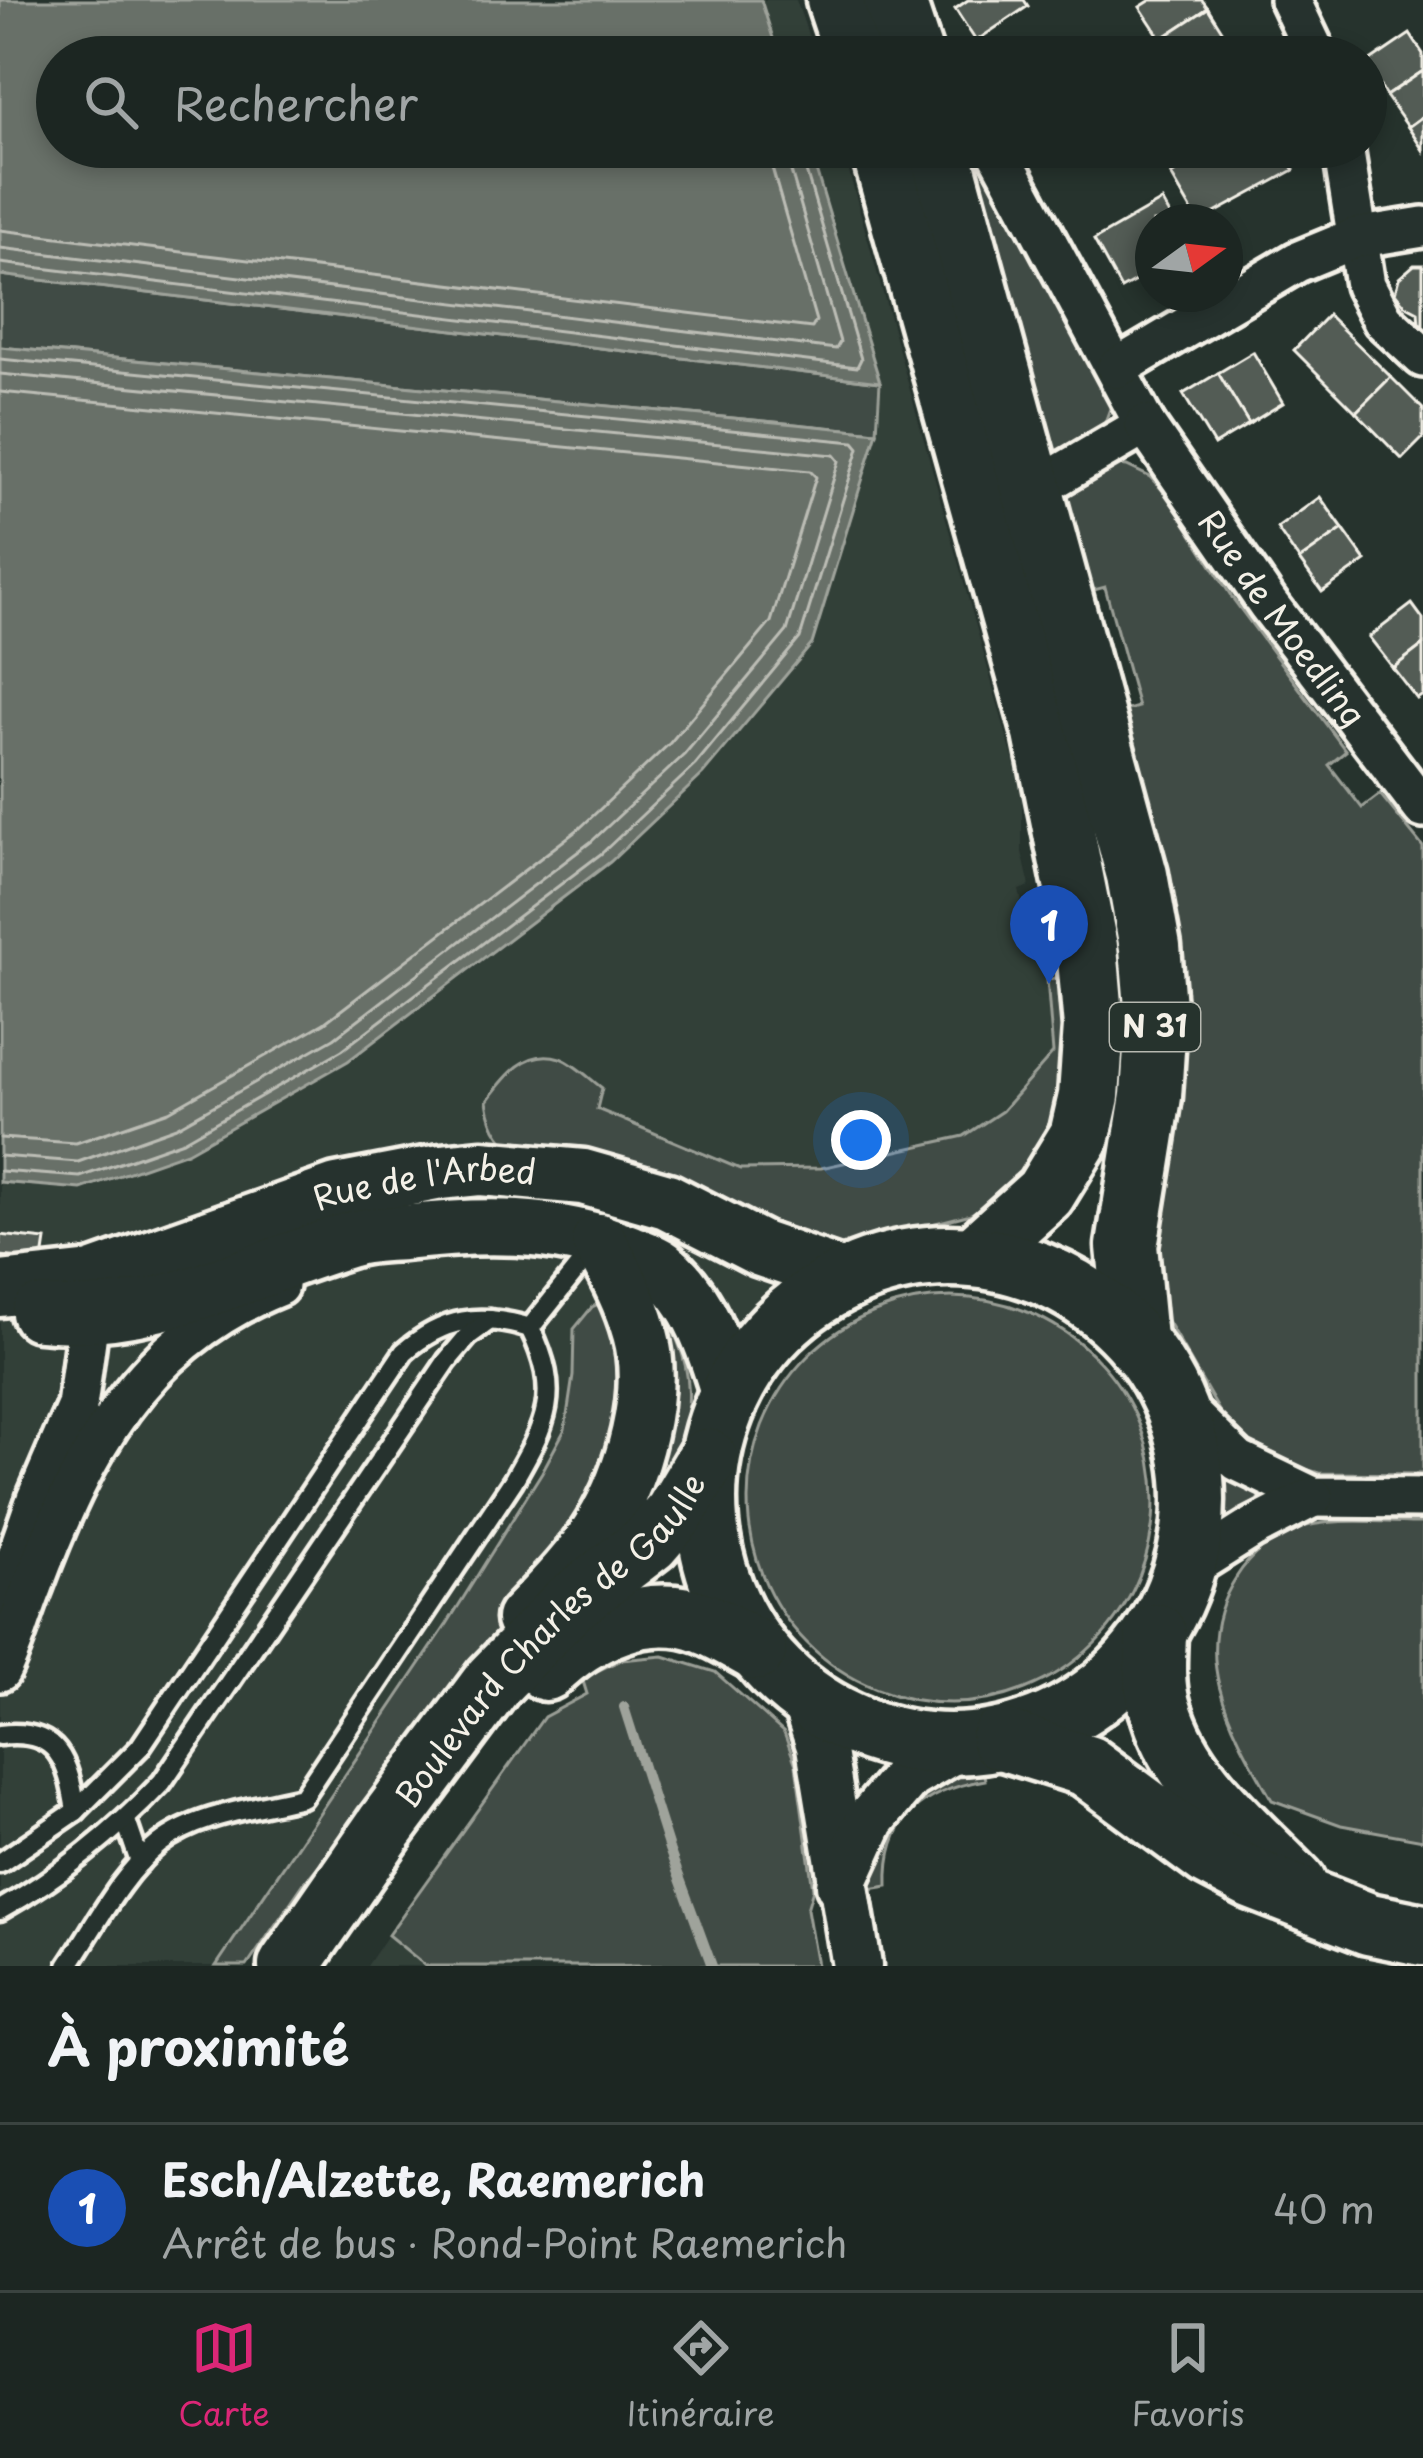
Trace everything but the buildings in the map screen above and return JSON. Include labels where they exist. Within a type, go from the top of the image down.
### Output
[{"type":"main road","points":[[837,0],[849,36]]},
{"type":"main road","points":[[894,0],[906,36]]},
{"type":"main road","name":"N 31","points":[[887,168],[1044,733],[1087,947],[1094,1027],[1089,1096],[1080,1136],[1045,1193],[975,1256]]},
{"type":"main road","name":"N 31","points":[[945,168],[1137,875],[1150,947],[1156,1019],[1150,1096],[1127,1246],[1136,1339]]},
{"type":"main road","name":"Rue de l'Arbed","points":[[0,1289],[92,1279],[337,1192],[481,1168],[583,1177],[667,1201],[760,1249],[846,1278]]},
{"type":"main road","name":"Rue de l'Arbed","points":[[0,1299],[40,1314],[89,1317],[182,1298],[353,1238],[526,1227],[599,1240],[659,1265],[691,1299],[729,1395]]},
{"type":"main road","name":"Boulevard Charles de Gaulle","points":[[386,1826],[425,1739],[477,1670],[601,1528],[628,1468],[646,1390],[642,1338],[626,1292],[599,1240]]},
{"type":"main road","points":[[979,1743],[1071,1715],[1119,1680],[1156,1634],[1186,1570],[1195,1512],[1191,1454],[1173,1398],[1136,1339],[1090,1298],[1035,1270],[975,1256],[931,1255],[887,1263],[846,1278],[798,1308],[759,1347],[729,1395],[710,1454],[706,1523],[722,1590],[756,1650],[805,1698],[852,1725],[904,1742],[979,1743],[1088,1766],[1209,1856],[1251,1878],[1369,1924],[1423,1935]]},
{"type":"main road","name":"Boulevard Charles de Gaulle","points":[[289,1966],[494,1681],[568,1605],[650,1542],[675,1513],[710,1454]]},
{"type":"main road","name":"Boulevard Charles de Gaulle","points":[[324,1966],[519,1696],[561,1655],[607,1626],[656,1614],[701,1622],[756,1650]]},
{"type":"main road","points":[[1156,1634],[1159,1705],[1177,1753],[1201,1785],[1313,1902]]},
{"type":"street","points":[[1290,0],[1307,36]]},
{"type":"street","points":[[1007,168],[1117,368],[1298,262],[1355,238],[1423,226]]},
{"type":"street","points":[[1346,168],[1365,285],[1383,320],[1423,357]]},
{"type":"street","name":"Rue de Moedling","points":[[1117,368],[1145,425],[1268,604],[1423,808]]},
{"type":"street","points":[[1032,491],[1145,425]]},
{"type":"street","points":[[0,1605],[37,1499],[77,1406],[89,1317],[106,1295],[345,1210],[401,1180]]},
{"type":"street","points":[[0,1671],[63,1509],[101,1433],[148,1373],[188,1338],[248,1298],[418,1231]]},
{"type":"street","points":[[1173,1398],[1238,1461],[1313,1498],[1423,1498]]},
{"type":"street","points":[[1186,1570],[1251,1529],[1313,1498]]},
{"type":"street","points":[[805,1698],[821,1746],[857,1966]]},
{"type":"street","points":[[841,1885],[871,1819],[908,1775],[979,1743]]},
{"type":"lane","points":[[530,1328],[599,1240]]},
{"type":"lane","points":[[0,1863],[76,1811],[140,1748],[404,1352],[427,1332],[458,1320],[530,1328]]},
{"type":"lane","points":[[0,1910],[85,1856],[162,1782],[447,1360],[490,1320]]},
{"type":"lane","points":[[68,1966],[140,1862],[162,1841],[202,1822],[302,1796],[513,1481],[542,1430],[548,1378],[530,1328]]},
{"type":"lane","points":[[0,1735],[42,1737],[66,1759],[76,1811]]},
{"type":"lane","points":[[126,1820],[140,1862]]},
{"type":"shaded area","points":[[0,0],[796,0],[809,36],[36,36],[36,168],[848,168],[1022,791],[1022,852],[1030,886],[1019,890],[1031,943],[1043,941],[1053,1053],[1002,1111],[964,1136],[821,1168],[740,1169],[596,1109],[532,1059],[784,1277],[748,1309],[716,1353],[690,1402],[686,1355],[574,1329],[565,1430],[542,1472],[447,1624],[216,1966],[0,1966]]},
{"type":"shaded area","points":[[962,168],[993,168],[1112,403],[1100,436],[1103,463],[1127,466],[1150,477],[1167,495],[1233,599],[1346,751],[1329,765],[1362,808],[1380,794],[1423,847],[1423,1474],[1319,1473],[1268,1458],[1244,1442],[1221,1414],[1150,1291],[1113,714],[1138,707],[1105,587],[1079,594],[1059,522],[1072,469],[1041,454]]},
{"type":"shaded area","points":[[0,275],[880,382],[877,432],[0,347]]},
{"type":"shaded area","points":[[1065,977],[1070,1051],[1057,1117],[1041,1150],[1021,1174],[971,1214],[834,1249],[526,1161],[499,1136],[489,1112],[487,1101],[509,1074],[526,1061],[548,1056],[571,1064],[602,1088],[597,1109],[740,1169],[821,1168],[964,1136],[1002,1111],[1053,1053],[1047,979]]},
{"type":"shaded area","points":[[626,1292],[647,1294],[666,1318],[686,1367],[687,1418],[667,1501],[425,1739],[304,1883],[247,1966],[216,1966],[447,1624],[542,1472],[565,1429],[574,1329],[592,1307]]},
{"type":"shaded area","points":[[951,1297],[991,1301],[1029,1312],[1064,1331],[1095,1356],[1120,1387],[1139,1422],[1150,1460],[1154,1500],[1150,1540],[1139,1578],[1120,1613],[1095,1644],[1064,1669],[1029,1688],[991,1699],[951,1703],[911,1699],[873,1688],[838,1669],[807,1644],[782,1613],[763,1578],[752,1540],[748,1500],[752,1460],[763,1422],[782,1387],[807,1356],[838,1331],[873,1312],[911,1301]]},
{"type":"shaded area","points":[[1223,1466],[1280,1499],[1223,1531]]},
{"type":"shaded area","points":[[1358,1521],[1423,1523],[1423,1840],[1341,1825],[1272,1800],[1242,1746],[1220,1691],[1215,1634],[1222,1605],[1242,1569],[1269,1543],[1293,1530]]},
{"type":"shaded area","points":[[663,1656],[715,1672],[784,1733],[796,1765],[813,1889],[807,1909],[817,1966],[426,1966],[388,1935],[544,1717],[587,1694],[582,1678],[621,1660]]},
{"type":"shaded area","points":[[983,1770],[985,1780],[943,1792],[912,1812],[893,1842],[888,1886],[863,1890],[894,1826],[917,1797],[955,1777]]},
{"type":"shaded area","points":[[388,1935],[426,1966],[367,1966]]},
{"type":"water","points":[[0,0],[761,0],[772,36],[36,36],[36,168],[815,168],[880,382],[0,275]]},
{"type":"water","points":[[0,347],[877,432],[812,644],[703,774],[610,862],[348,1061],[187,1152],[81,1189],[0,1182]]},
{"type":"waterway","points":[[624,1707],[712,1966]]},
{"type":"place","name":"Esch/Alzette, Raemerich","points":[[1049,984]]}]
